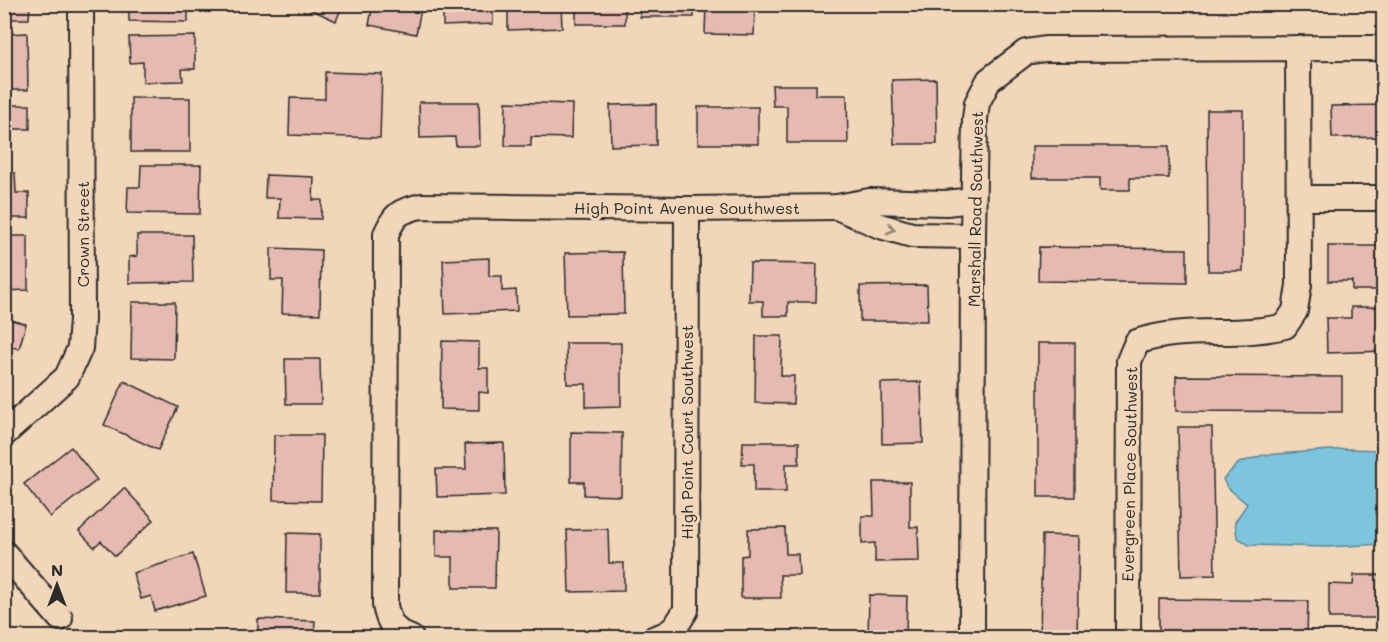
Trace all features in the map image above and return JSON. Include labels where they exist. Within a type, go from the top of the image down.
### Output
[{"type":"street","name":"Crown Street","points":[[4,434],[67,377],[80,348],[82,319],[81,4]]},
{"type":"street","name":"Evergreen Place Southwest","points":[[1128,638],[1129,361],[1137,342],[1157,335],[1264,331],[1285,326],[1295,311],[1299,285],[1298,48]]},
{"type":"street","name":"Marshall Road Southwest","points":[[972,638],[975,119],[978,103],[989,80],[1026,52],[1045,49],[1383,48]]},
{"type":"street","points":[[1299,198],[1383,198]]},
{"type":"street","name":"High Point Avenue Southwest","points":[[411,638],[401,634],[392,626],[387,619],[385,605],[386,234],[400,211],[421,206],[687,209],[837,207],[869,201],[946,203],[973,200]]},
{"type":"street","points":[[837,207],[879,226],[912,235],[973,236]]},
{"type":"street","name":"High Point Court Southwest","points":[[655,638],[672,631],[686,610],[687,209]]},
{"type":"street","points":[[4,553],[60,618]]},
{"type":"water","points":[[1345,449],[1383,450],[1383,544],[1327,547],[1249,545],[1237,537],[1235,522],[1247,504],[1227,487],[1223,479],[1239,463],[1263,455]]},
{"type":"building","points":[[4,4],[30,4],[29,19],[4,19]]},
{"type":"building","points":[[129,4],[188,4],[188,22],[129,21]]},
{"type":"building","points":[[299,4],[343,4],[336,21]]},
{"type":"building","points":[[373,4],[422,4],[416,34],[369,25]]},
{"type":"building","points":[[443,4],[493,4],[493,24],[443,26]]},
{"type":"building","points":[[508,4],[561,4],[562,28],[508,30]]},
{"type":"building","points":[[576,4],[625,4],[625,24],[576,24]]},
{"type":"building","points":[[640,4],[694,4],[694,17],[640,17]]},
{"type":"building","points":[[706,4],[755,4],[754,35],[705,34]]},
{"type":"building","points":[[1077,4],[1124,4],[1124,8],[1077,6]]},
{"type":"building","points":[[27,33],[28,90],[4,90],[4,34]]},
{"type":"building","points":[[195,36],[195,69],[182,69],[183,81],[143,82],[143,62],[130,63],[129,37]]},
{"type":"building","points":[[325,72],[382,74],[380,138],[289,135],[290,98],[325,99]]},
{"type":"building","points":[[936,79],[937,144],[894,144],[892,80]]},
{"type":"building","points":[[772,85],[816,85],[816,95],[847,95],[848,143],[787,143],[787,106],[773,106]]},
{"type":"building","points":[[131,98],[190,98],[190,152],[131,152]]},
{"type":"building","points":[[419,102],[479,102],[480,146],[456,146],[455,137],[420,138]]},
{"type":"building","points":[[506,102],[572,104],[571,138],[531,137],[531,146],[505,146]]},
{"type":"building","points":[[656,104],[656,145],[611,146],[610,105]]},
{"type":"building","points":[[4,105],[30,105],[30,129],[10,129],[9,152],[4,152]]},
{"type":"building","points":[[1384,105],[1384,137],[1332,138],[1331,106]]},
{"type":"building","points":[[698,107],[758,107],[758,144],[698,144]]},
{"type":"building","points":[[1207,110],[1243,110],[1243,271],[1208,271]]},
{"type":"building","points":[[1032,146],[1169,146],[1169,178],[1130,178],[1130,190],[1100,190],[1100,178],[1032,178]]},
{"type":"building","points":[[141,165],[201,165],[200,214],[127,213],[128,187],[140,187]]},
{"type":"building","points":[[4,173],[15,173],[16,193],[29,193],[29,218],[4,218]]},
{"type":"building","points":[[266,175],[314,177],[313,200],[322,200],[321,219],[279,218],[280,198],[265,198]]},
{"type":"building","points":[[137,235],[192,235],[193,282],[129,283],[129,257],[137,256]]},
{"type":"building","points":[[4,236],[28,236],[28,290],[4,291]]},
{"type":"building","points":[[1328,246],[1384,246],[1384,284],[1381,284],[1381,290],[1352,290],[1352,281],[1328,281]]},
{"type":"building","points":[[1039,247],[1187,249],[1187,283],[1038,281]]},
{"type":"building","points":[[271,248],[321,250],[320,314],[282,313],[283,280],[271,280]]},
{"type":"building","points":[[623,252],[624,314],[567,315],[565,253]]},
{"type":"building","points":[[489,258],[489,276],[502,276],[502,291],[516,290],[517,311],[445,314],[443,260]]},
{"type":"building","points":[[750,263],[817,264],[816,302],[788,302],[788,316],[763,316],[763,301],[749,301]]},
{"type":"building","points":[[927,285],[928,321],[860,321],[860,286]]},
{"type":"building","points":[[132,302],[175,302],[174,359],[131,358]]},
{"type":"building","points":[[1351,307],[1380,307],[1380,317],[1384,317],[1384,351],[1327,353],[1326,318],[1351,318]]},
{"type":"building","points":[[4,318],[26,324],[19,349],[6,345],[4,353]]},
{"type":"building","points":[[756,336],[782,336],[781,376],[794,376],[793,404],[755,403]]},
{"type":"building","points":[[442,341],[479,342],[479,368],[488,368],[488,393],[479,392],[479,410],[441,409]]},
{"type":"building","points":[[566,343],[621,343],[621,406],[586,407],[586,384],[567,384]]},
{"type":"building","points":[[1038,343],[1075,343],[1075,497],[1038,497]]},
{"type":"building","points":[[285,359],[320,359],[321,404],[286,404]]},
{"type":"building","points":[[1176,376],[1342,377],[1342,412],[1176,411]]},
{"type":"building","points":[[124,381],[178,407],[158,450],[104,425]]},
{"type":"building","points":[[921,382],[923,443],[882,444],[881,383]]},
{"type":"building","points":[[1178,427],[1212,427],[1215,575],[1181,576]]},
{"type":"building","points":[[571,432],[622,433],[621,496],[584,495],[584,482],[571,482]]},
{"type":"building","points":[[274,435],[322,435],[321,501],[273,500]]},
{"type":"building","points":[[743,442],[799,442],[799,464],[786,464],[786,492],[754,492],[754,464],[742,464]]},
{"type":"building","points":[[504,443],[505,495],[437,497],[436,469],[466,469],[465,444]]},
{"type":"building","points":[[71,447],[97,480],[50,517],[24,484]]},
{"type":"building","points":[[873,482],[910,482],[910,527],[918,527],[919,561],[875,562],[875,543],[862,544],[862,516],[874,516]]},
{"type":"building","points":[[124,488],[154,520],[115,556],[101,541],[94,547],[79,531]]},
{"type":"building","points":[[785,528],[786,554],[798,554],[799,575],[780,575],[781,598],[741,598],[741,556],[748,555],[748,529]]},
{"type":"building","points":[[608,529],[609,563],[624,563],[624,591],[569,592],[567,530]]},
{"type":"building","points":[[436,530],[496,531],[495,588],[453,588],[453,557],[436,557]]},
{"type":"building","points":[[287,533],[320,534],[320,593],[286,593]]},
{"type":"building","points":[[1042,535],[1079,536],[1077,638],[1040,638]]},
{"type":"building","points":[[193,554],[206,596],[155,611],[151,596],[141,599],[133,573]]},
{"type":"building","points":[[1354,575],[1382,575],[1384,618],[1329,618],[1329,584],[1353,585]]},
{"type":"building","points":[[869,595],[907,596],[906,633],[920,633],[920,638],[868,638]]},
{"type":"building","points":[[1159,599],[1308,601],[1307,635],[1159,634]]},
{"type":"building","points":[[258,619],[315,621],[314,638],[258,638]]}]
